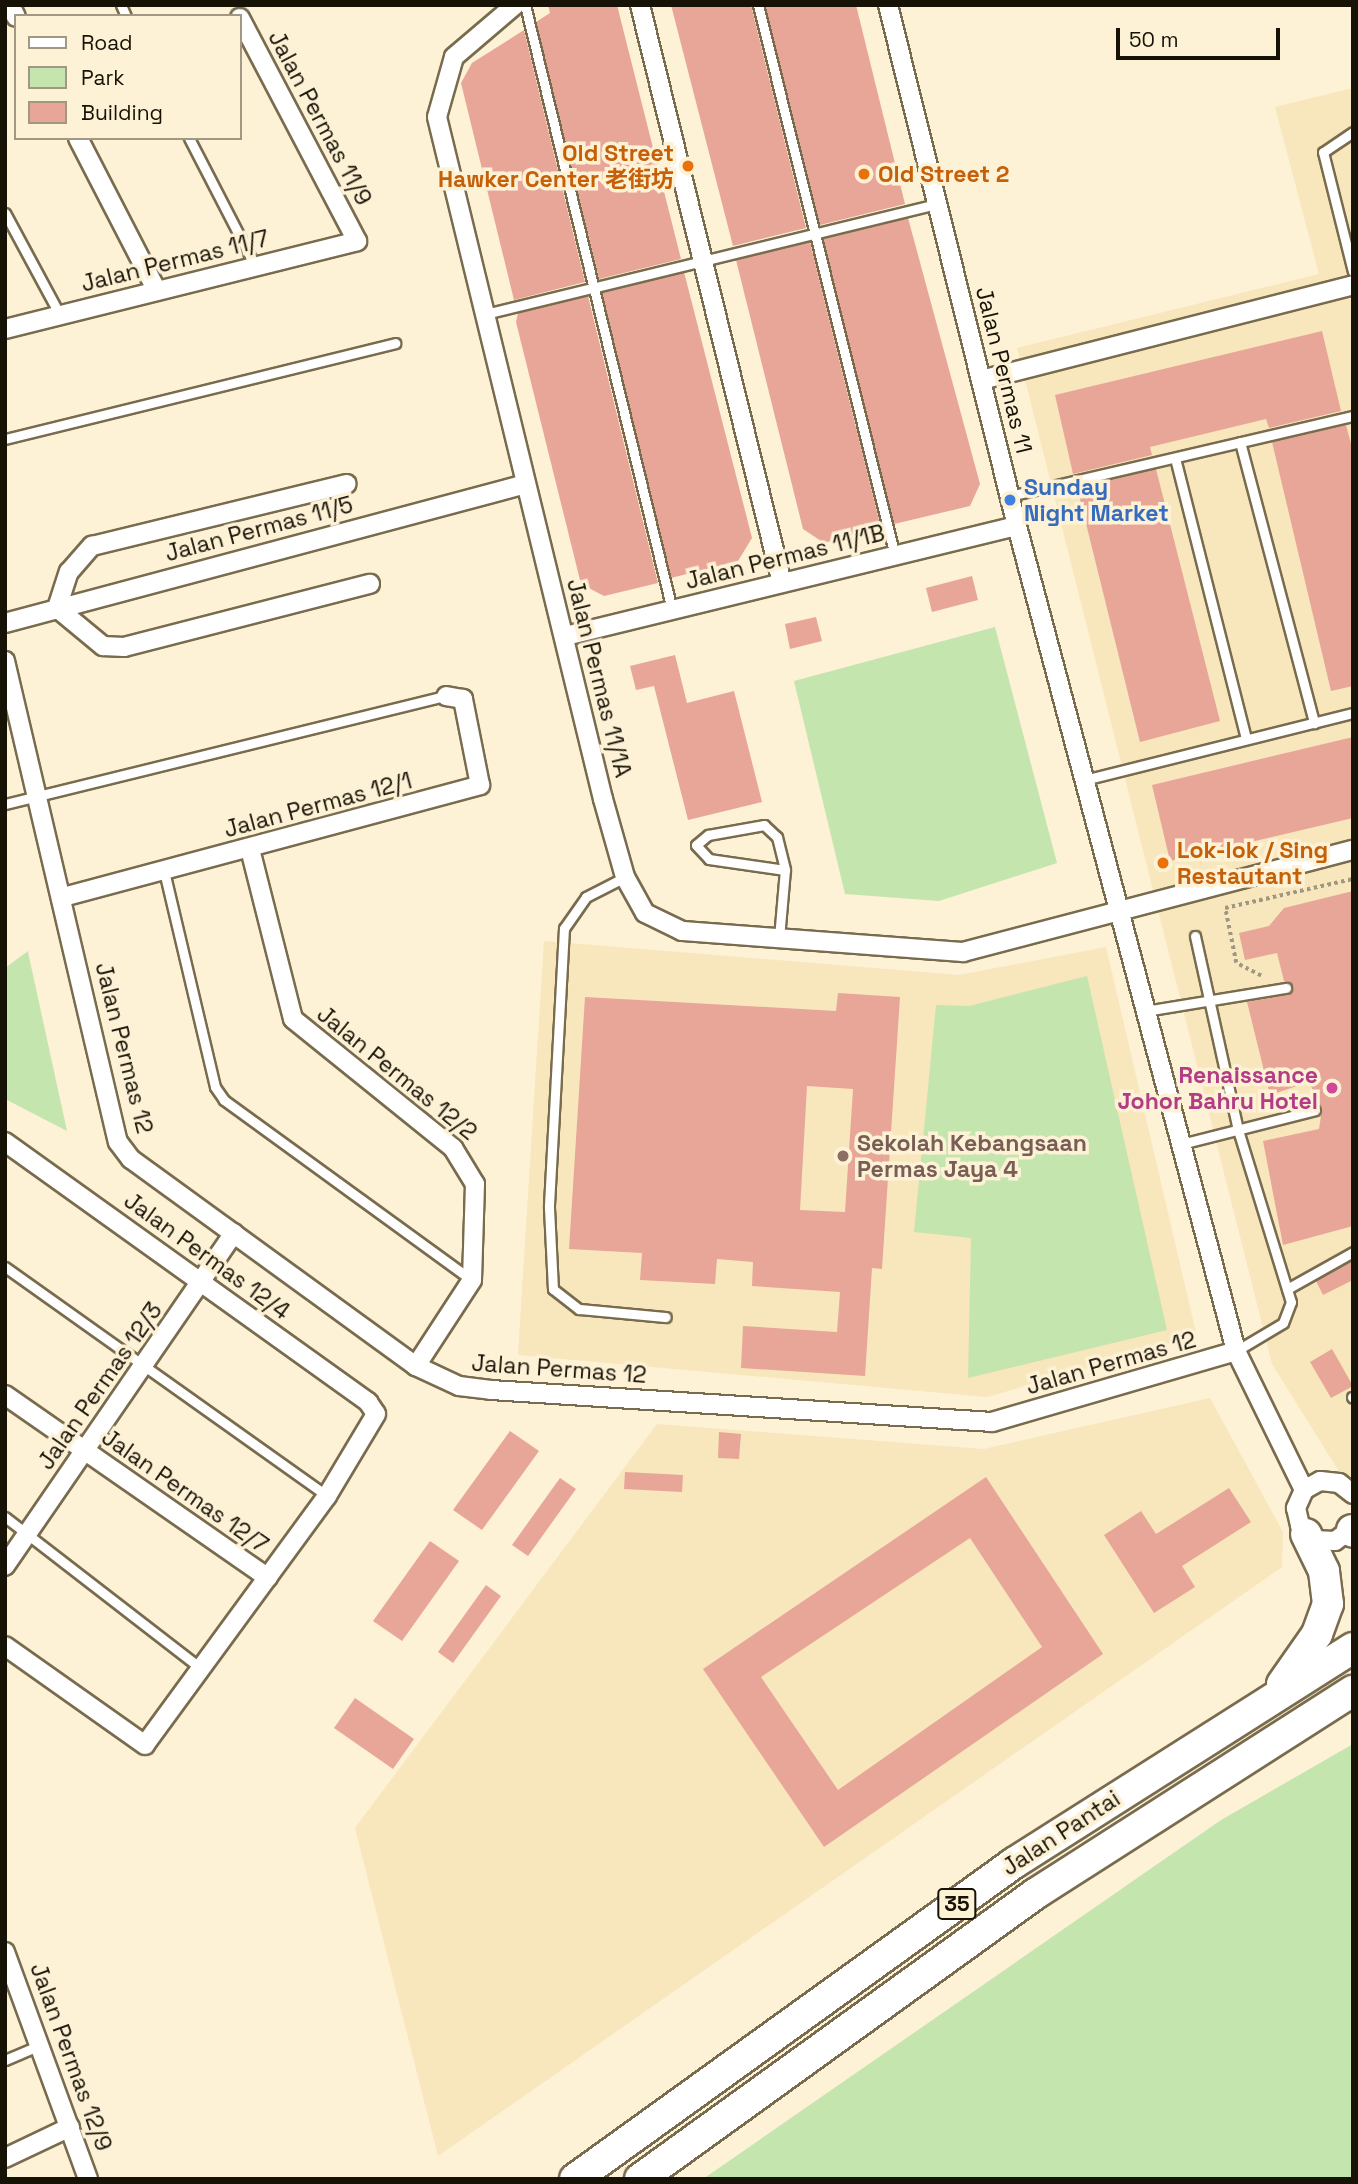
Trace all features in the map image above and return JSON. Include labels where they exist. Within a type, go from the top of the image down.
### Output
[{"type":"highway","points":[[1275,1693],[1317,1634],[1328,1604],[1324,1571],[1306,1534]]},
{"type":"highway","name":"Jalan Pantai","points":[[575,2179],[1014,1863],[1275,1693],[1353,1648]]},
{"type":"highway","name":"Jalan Pantai","points":[[640,2179],[1035,1895],[1353,1691]]},
{"type":"street","name":"Jalan Permas 11/1A","points":[[515,5],[467,40],[439,96],[437,117],[625,877],[645,914],[662,925],[779,938],[963,953],[1085,925],[1118,908],[1353,850]]},
{"type":"street","points":[[640,5],[782,583]]},
{"type":"street","name":"Jalan Permas 11","points":[[888,5],[939,203],[1009,496],[1236,1351]]},
{"type":"street","name":"Jalan Permas 11/9","points":[[242,23],[357,241]]},
{"type":"street","points":[[79,140],[157,291]]},
{"type":"street","name":"Jalan Permas 11/7","points":[[5,328],[357,241]]},
{"type":"street","points":[[981,380],[1353,285]]},
{"type":"street","points":[[347,484],[92,546],[69,572],[57,608],[103,646],[124,646],[370,584]]},
{"type":"street","name":"Jalan Permas 11/5","points":[[5,623],[526,484]]},
{"type":"street","name":"Jalan Permas 11/1B","points":[[565,636],[1017,526]]},
{"type":"street","name":"Jalan Permas 12","points":[[5,661],[9,694],[63,897],[118,1143],[131,1159],[416,1366],[459,1386],[491,1390],[992,1422],[1236,1351]]},
{"type":"street","name":"Jalan Permas 12/1","points":[[63,897],[250,849],[480,785],[464,699],[446,695]]},
{"type":"street","name":"Jalan Permas 12/2","points":[[250,849],[293,1019],[468,1163],[475,1184],[472,1280]]},
{"type":"street","name":"Jalan Permas 12/4","points":[[5,1142],[368,1402],[376,1414],[327,1496]]},
{"type":"street","name":"Jalan Permas 12/3","points":[[5,1566],[234,1233]]},
{"type":"street","points":[[416,1366],[472,1280]]},
{"type":"street","points":[[1236,1351],[1304,1490]]},
{"type":"street","name":"Jalan Permas 12/7","points":[[5,1395],[268,1578]]},
{"type":"street","points":[[1348,1487],[1320,1481],[1304,1490],[1296,1508],[1306,1534],[1325,1542],[1352,1530]]},
{"type":"street","points":[[5,1646],[145,1745],[327,1496]]},
{"type":"street","name":"Jalan Permas 12/9","points":[[5,1952],[88,2179]]},
{"type":"street","points":[[5,2158],[70,2127]]},
{"type":"lane","points":[[525,5],[672,610]]},
{"type":"lane","points":[[758,5],[895,556]]},
{"type":"lane","points":[[1353,132],[1323,152],[1353,271]]},
{"type":"lane","points":[[190,140],[255,267]]},
{"type":"lane","points":[[485,314],[939,203]]},
{"type":"lane","points":[[5,213],[60,315]]},
{"type":"lane","points":[[5,439],[395,343]]},
{"type":"lane","points":[[1009,496],[1353,416]]},
{"type":"lane","points":[[1240,442],[1314,723]]},
{"type":"lane","points":[[1175,458],[1247,739]]},
{"type":"lane","points":[[5,804],[446,695]]},
{"type":"lane","points":[[1084,780],[1353,713]]},
{"type":"lane","points":[[779,938],[785,870],[777,837],[764,825],[708,835],[696,845],[703,857],[785,870]]},
{"type":"lane","points":[[164,871],[215,1087],[224,1100],[472,1280]]},
{"type":"lane","points":[[625,877],[586,897],[564,928],[549,1208],[553,1289],[579,1309],[666,1317]]},
{"type":"lane","points":[[1195,936],[1238,1130],[1287,1289],[1291,1312],[1283,1323],[1236,1351]]},
{"type":"lane","points":[[1145,1011],[1286,988]]},
{"type":"lane","points":[[1181,1144],[1315,1110]]},
{"type":"lane","points":[[1287,1289],[1353,1252]]},
{"type":"lane","points":[[5,1267],[327,1496]]},
{"type":"lane","points":[[5,1517],[28,1532],[202,1670]]},
{"type":"lane","points":[[5,2060],[40,2045]]},
{"type":"path","points":[[1286,988],[1236,963],[1225,908],[1353,879]]},
{"type":"shaded area","points":[[1353,88],[1353,1494],[1272,1364],[1017,348],[1319,274],[1275,107]]},
{"type":"shaded area","name":"Sekolah Kebangsaan Permas Jaya 4","points":[[544,941],[959,975],[1106,947],[1197,1337],[987,1397],[518,1355]]},
{"type":"shaded area","points":[[1210,1398],[1283,1532],[1282,1567],[438,2156],[355,1828],[657,1424],[984,1449]]},
{"type":"green space","points":[[995,627],[1057,863],[939,901],[845,894],[794,681]]},
{"type":"green space","points":[[28,951],[67,1131],[5,1099],[5,968]]},
{"type":"green space","points":[[1087,976],[1167,1330],[968,1378],[971,1238],[914,1232],[936,1005],[969,1006]]},
{"type":"green space","points":[[1353,1744],[1353,2179],[703,2179],[1221,1820]]},
{"type":"building","points":[[548,5],[617,5],[681,259],[599,279],[536,22],[550,13]]},
{"type":"building","points":[[671,5],[751,5],[806,228],[733,246]]},
{"type":"building","points":[[765,5],[856,5],[905,204],[820,225]]},
{"type":"building","points":[[524,30],[585,282],[514,300],[461,83],[472,63]]},
{"type":"building","points":[[908,218],[980,484],[970,506],[894,524],[823,239]]},
{"type":"building","points":[[810,242],[881,528],[824,543],[803,529],[736,260]]},
{"type":"building","points":[[684,272],[752,538],[738,561],[671,578],[602,293]]},
{"type":"building","points":[[588,296],[658,583],[604,596],[581,584],[516,322],[518,313]]},
{"type":"building","points":[[1322,331],[1341,411],[1269,428],[1266,419],[1150,447],[1152,455],[1073,474],[1055,395]]},
{"type":"building","points":[[1346,425],[1353,451],[1353,686],[1331,691],[1272,442]]},
{"type":"building","points":[[1156,469],[1220,721],[1140,742],[1077,487]]},
{"type":"building","points":[[972,576],[978,600],[932,612],[926,588]]},
{"type":"building","points":[[816,617],[822,641],[790,649],[785,624]]},
{"type":"building","points":[[675,655],[687,703],[734,691],[762,802],[688,820],[654,686],[636,690],[630,666]]},
{"type":"building","points":[[1353,737],[1353,818],[1170,861],[1152,785]]},
{"type":"building","name":"Renaissance Johor Bahru Hotel","points":[[1353,891],[1353,1226],[1283,1245],[1263,1141],[1319,1129],[1322,1109],[1309,1082],[1270,1095],[1247,1002],[1287,995],[1293,986],[1284,981],[1277,953],[1245,960],[1239,933],[1269,926],[1284,908]]},
{"type":"building","points":[[838,993],[900,997],[882,1269],[872,1268],[865,1376],[741,1368],[743,1326],[837,1332],[840,1292],[752,1286],[753,1262],[717,1259],[715,1284],[640,1280],[642,1253],[569,1249],[585,997],[836,1011]],"holes":[[[807,1086],[853,1089],[845,1212],[800,1210]]]},
{"type":"building","points":[[1353,1260],[1353,1280],[1323,1295],[1316,1281]]},
{"type":"building","points":[[1332,1349],[1353,1386],[1331,1398],[1310,1362]]},
{"type":"building","points":[[510,1431],[539,1451],[482,1530],[453,1510]]},
{"type":"building","points":[[719,1432],[741,1434],[739,1459],[718,1458]]},
{"type":"building","points":[[625,1472],[683,1475],[682,1492],[624,1489]]},
{"type":"building","points":[[986,1477],[1103,1654],[824,1847],[703,1669]],"holes":[[[970,1538],[1042,1647],[838,1790],[761,1677]]]},
{"type":"building","points":[[560,1478],[576,1489],[528,1556],[512,1545]]},
{"type":"building","points":[[1229,1488],[1251,1522],[1182,1566],[1195,1587],[1154,1613],[1104,1535],[1141,1511],[1156,1534]]},
{"type":"building","points":[[430,1541],[459,1561],[402,1641],[373,1621]]},
{"type":"building","points":[[486,1585],[501,1596],[453,1663],[438,1652]]},
{"type":"building","points":[[355,1698],[414,1739],[393,1769],[334,1728]]},
{"type":"place","name":"Old Street Hawker Center 老街坊","points":[[688,166]]},
{"type":"place","name":"Old Street 2","points":[[864,174]]},
{"type":"place","name":"Sunday Night Market","points":[[1010,500]]},
{"type":"place","name":"Lok-lok / Sing Restautant","points":[[1163,863]]},
{"type":"place","name":"Renaissance Johor Bahru Hotel","points":[[1332,1088]]},
{"type":"place","name":"Sekolah Kebangsaan Permas Jaya 4","points":[[843,1156]]}]
